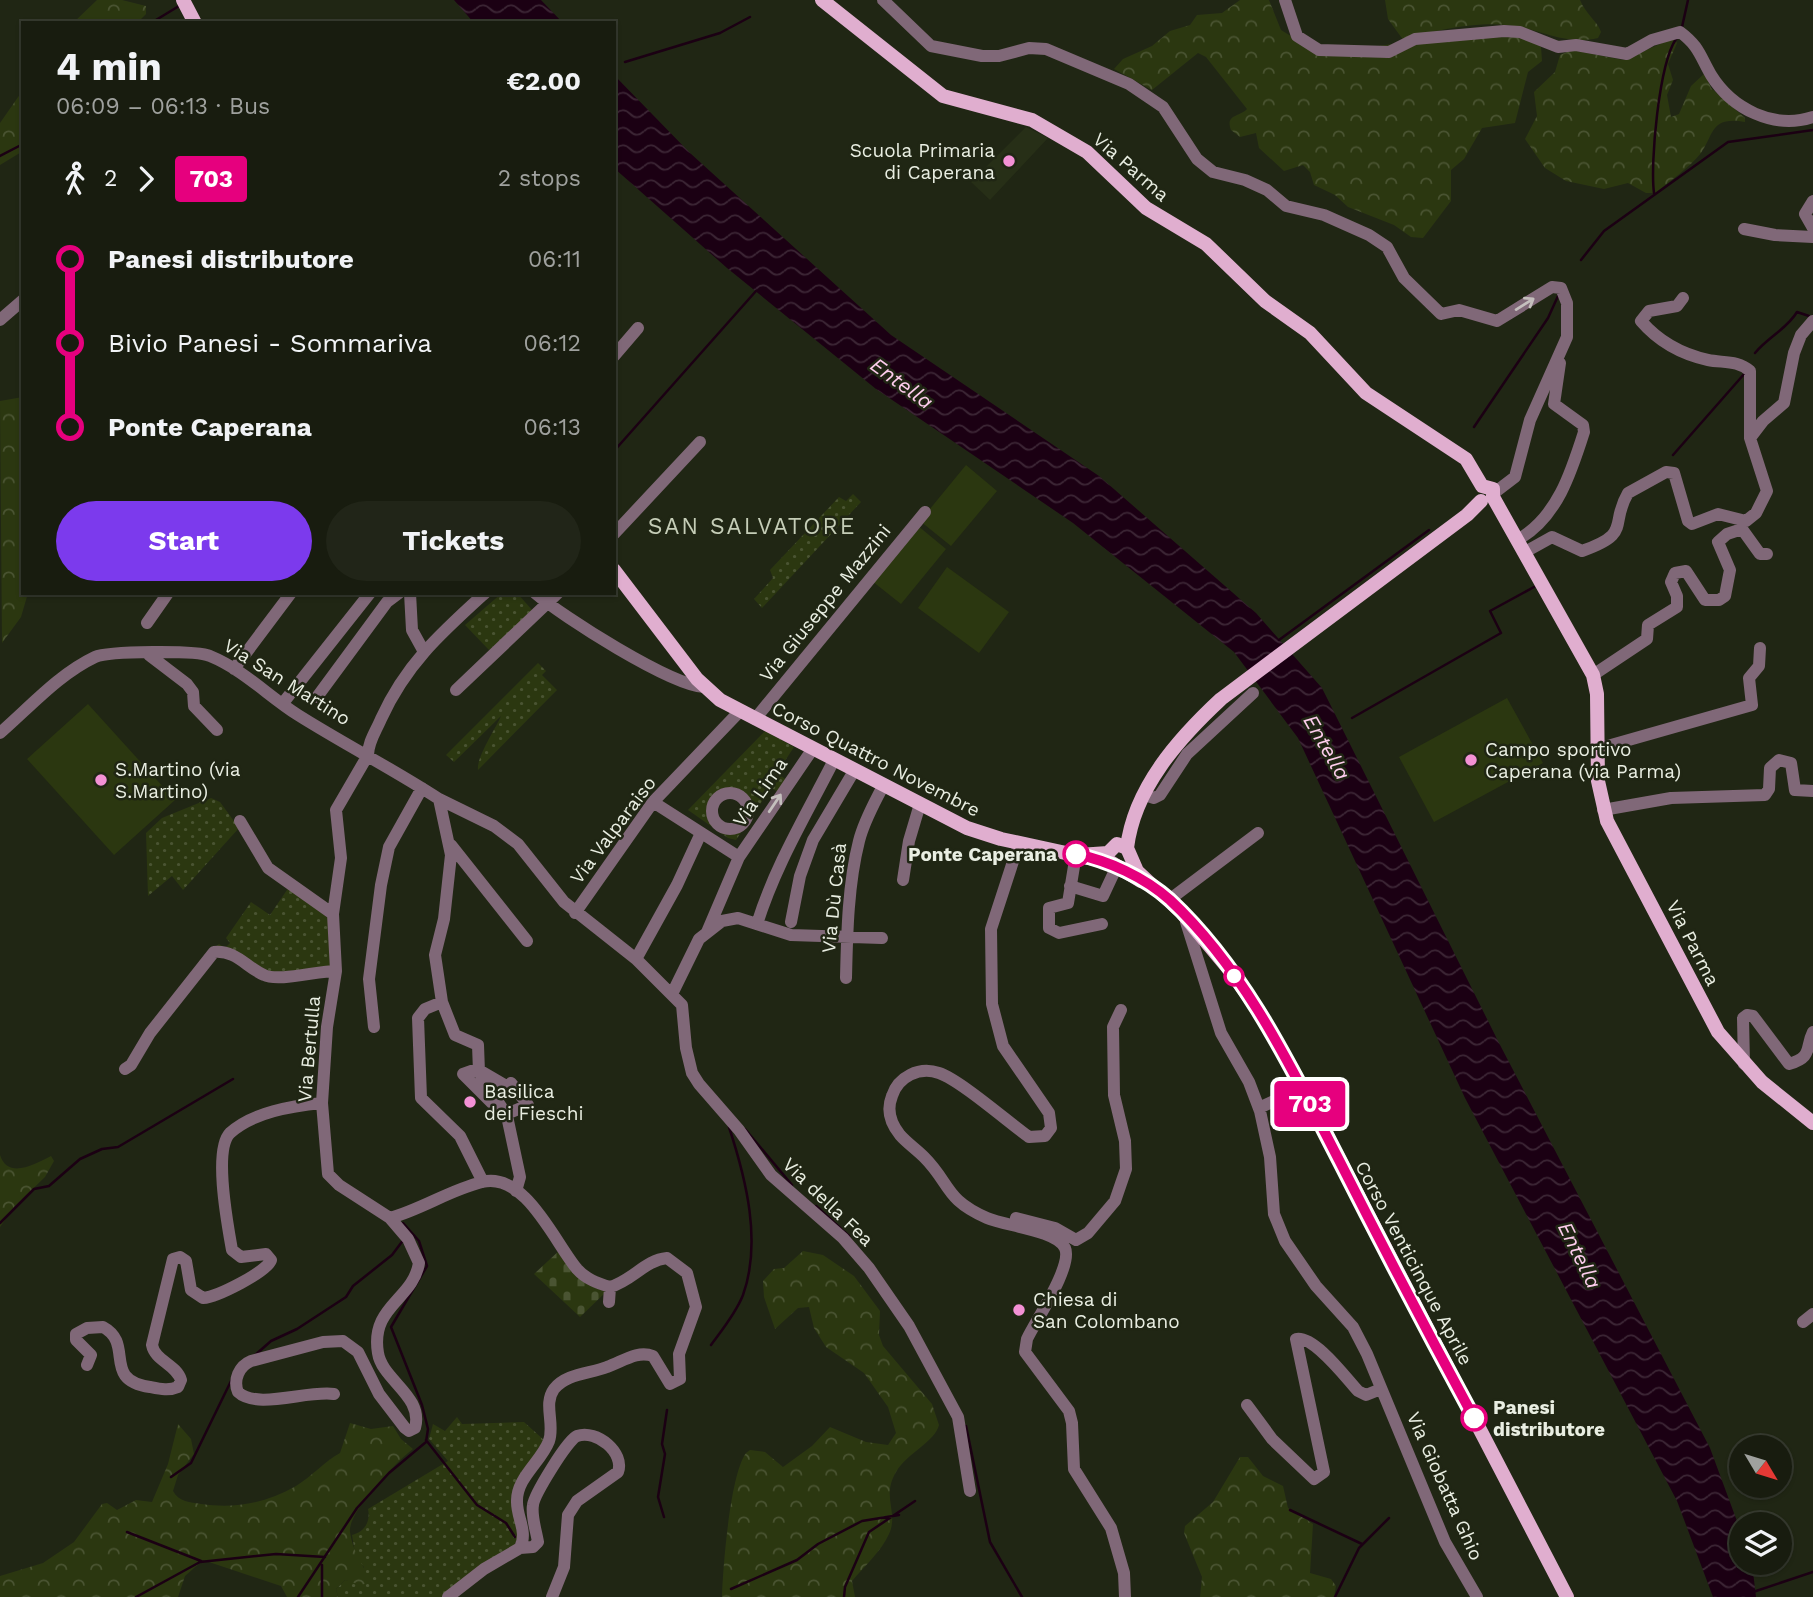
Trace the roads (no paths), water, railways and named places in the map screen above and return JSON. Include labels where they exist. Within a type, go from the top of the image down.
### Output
[{"type":"main road","name":"Via Parma","points":[[822,0],[943,96],[1032,120],[1080,147],[1146,208],[1206,244],[1265,301],[1310,333],[1366,393],[1466,459],[1522,546],[1593,675],[1597,694],[1598,781],[1603,810],[1718,1032],[1744,1064],[1813,1123]]},
{"type":"main road","points":[[183,1],[194,21]]},
{"type":"main road","points":[[1118,855],[1145,795],[1177,743],[1222,699],[1467,515],[1488,494]]},
{"type":"main road","name":"Corso Quattro Novembre","points":[[616,573],[704,687],[740,711],[967,828],[1019,844],[1077,854],[1118,855],[1157,890]]},
{"type":"main road","name":"Corso Venticinque Aprile","points":[[1157,890],[1182,913],[1215,951],[1260,1013],[1302,1087],[1567,1597]]},
{"type":"street","points":[[883,0],[931,46],[982,56],[999,56],[1029,48],[1046,49],[1129,84],[1163,107],[1197,159],[1213,172],[1267,190],[1297,210],[1324,215],[1369,235],[1387,247],[1404,278],[1441,314],[1464,312],[1497,321],[1552,287],[1558,287],[1564,292],[1567,303],[1568,327],[1564,344],[1530,420],[1515,477],[1488,494]]},
{"type":"street","points":[[1285,0],[1297,36],[1319,50],[1389,52],[1415,39],[1504,31],[1520,32],[1558,47],[1576,46],[1627,54],[1652,40],[1681,32],[1696,44],[1712,77],[1742,107],[1761,117],[1790,122],[1813,117]]},
{"type":"street","points":[[1813,201],[1805,214],[1813,228]]},
{"type":"street","points":[[1744,229],[1774,235],[1813,237]]},
{"type":"street","points":[[1522,546],[1552,537],[1582,551],[1604,541],[1620,524],[1628,493],[1671,471],[1692,524],[1718,514],[1746,521],[1756,513],[1767,491],[1750,438],[1750,371],[1743,365],[1708,360],[1674,349],[1641,321],[1649,311],[1677,306],[1683,298]]},
{"type":"street","points":[[0,320],[21,302]]},
{"type":"street","points":[[1750,438],[1784,403],[1794,353],[1801,335],[1813,320]]},
{"type":"street","points":[[616,354],[638,328]]},
{"type":"street","points":[[1522,546],[1539,527],[1559,496],[1584,432],[1583,425],[1564,412],[1553,399],[1566,351],[1564,344]]},
{"type":"street","points":[[616,532],[700,442]]},
{"type":"street","name":"Via Giuseppe Mazzini","points":[[755,719],[925,512]]},
{"type":"street","points":[[1593,675],[1642,643],[1648,635],[1648,625],[1677,607],[1677,596],[1671,582],[1675,573],[1686,571],[1705,600],[1719,600],[1725,596],[1730,570],[1718,542],[1727,534],[1742,528],[1760,554],[1767,554]]},
{"type":"street","points":[[147,623],[167,595]]},
{"type":"street","points":[[234,669],[290,595]]},
{"type":"street","points":[[283,703],[368,595]]},
{"type":"street","points":[[317,697],[395,595]]},
{"type":"street","points":[[410,595],[412,630],[423,650]]},
{"type":"street","name":"Via Bertulla","points":[[334,1394],[316,1392],[252,1401],[238,1392],[236,1383],[245,1364],[256,1359],[323,1342],[343,1341],[358,1352],[379,1394],[405,1428],[409,1431],[415,1428],[414,1407],[398,1382],[380,1363],[376,1334],[379,1324],[410,1282],[419,1263],[408,1239],[390,1219],[339,1185],[328,1174],[322,1103],[327,1027],[336,971],[333,914],[341,858],[335,810],[368,755],[369,745],[393,692],[423,650],[483,595]]},
{"type":"street","points":[[537,595],[570,621],[682,682],[704,687]]},
{"type":"street","points":[[456,690],[556,595]]},
{"type":"street","points":[[1597,748],[1752,705],[1749,678],[1759,666],[1760,648]]},
{"type":"street","name":"Via San Martino","points":[[0,733],[76,668],[97,656],[112,652],[149,655],[196,651],[234,669],[283,703],[422,788]]},
{"type":"street","points":[[662,665],[676,652]]},
{"type":"street","points":[[149,655],[187,684],[193,692],[194,706],[217,730]]},
{"type":"street","points":[[648,663],[693,674]]},
{"type":"street","points":[[1145,795],[1154,798],[1160,795],[1187,754],[1253,693]]},
{"type":"street","name":"Via Valparaiso","points":[[576,913],[653,802],[740,711]]},
{"type":"street","name":"Via Lima","points":[[672,994],[699,939],[707,932],[739,856],[812,750]]},
{"type":"street","points":[[757,924],[768,887],[775,880],[795,831],[834,760]]},
{"type":"street","points":[[1603,810],[1671,798],[1765,794],[1769,789],[1770,768],[1779,760],[1791,763],[1795,790],[1813,790]]},
{"type":"street","points":[[791,922],[798,885],[813,840],[854,771]]},
{"type":"street","name":"Via Dù Casà","points":[[846,978],[847,938],[859,841],[883,786]]},
{"type":"street","points":[[374,1027],[369,979],[381,885],[389,847],[422,788]]},
{"type":"street","name":"Via della Fea","points":[[422,788],[494,826],[518,844],[533,859],[553,891],[576,913],[636,959],[682,1005],[686,1048],[692,1073],[699,1084],[739,1130],[771,1175],[843,1238],[869,1268],[909,1326],[958,1417],[971,1491]]},
{"type":"street","points":[[439,799],[450,845],[444,919],[435,955],[442,1002],[455,1035],[478,1045],[479,1072],[503,1110],[520,1177],[516,1191]]},
{"type":"street","points":[[653,802],[739,856]]},
{"type":"street","points":[[903,880],[907,848],[920,804]]},
{"type":"street","points":[[240,821],[268,867],[333,914]]},
{"type":"street","points":[[636,959],[677,885],[701,833]]},
{"type":"street","points":[[1169,900],[1258,833]]},
{"type":"street","points":[[1019,844],[991,929],[992,1004],[1003,1046],[1049,1113],[1051,1128],[1040,1138],[1029,1137],[937,1072],[912,1074],[894,1090],[889,1102],[894,1127],[925,1158],[950,1195],[988,1218],[1050,1236],[1066,1250],[1066,1265],[1027,1339],[1025,1352],[1032,1366],[1066,1404],[1072,1423],[1074,1469],[1111,1528],[1124,1573],[1125,1597]]},
{"type":"street","points":[[450,845],[527,942]]},
{"type":"street","points":[[1077,854],[1068,903],[1048,911],[1049,928],[1059,933],[1102,924]]},
{"type":"street","points":[[1070,886],[1103,896],[1118,855]]},
{"type":"street","points":[[775,880],[790,889],[798,885]]},
{"type":"street","name":"Via Giobatta Ghio","points":[[1182,913],[1221,1033],[1249,1082],[1259,1108],[1270,1157],[1274,1214],[1284,1241],[1316,1286],[1353,1327],[1445,1542],[1477,1597]]},
{"type":"street","points":[[707,932],[722,921],[738,918],[791,935],[883,938]]},
{"type":"street","points":[[125,1069],[131,1065],[158,1024],[214,952],[223,951],[240,958],[265,976],[336,971]]},
{"type":"street","points":[[1198,958],[1215,951]]},
{"type":"street","points":[[1205,985],[1206,972],[1215,951]]},
{"type":"street","points":[[442,1002],[425,1009],[418,1018],[421,1098],[460,1136],[483,1182]]},
{"type":"street","points":[[988,1218],[991,1213],[1007,1216],[1055,1228],[1076,1240],[1088,1233],[1115,1201],[1126,1169],[1125,1141],[1114,1095],[1113,1027],[1121,1010]]},
{"type":"street","points":[[1744,1064],[1743,1018],[1747,1014],[1753,1016],[1789,1064],[1798,1061],[1810,1050],[1813,1032]]},
{"type":"street","points":[[479,1072],[508,1087],[511,1083],[528,1105],[509,1113],[503,1110]]},
{"type":"street","points":[[1259,1108],[1302,1087]]},
{"type":"street","points":[[87,1365],[91,1355],[76,1339],[76,1334],[87,1328],[103,1327],[117,1341],[121,1370],[127,1380],[136,1385],[169,1390],[178,1387],[180,1374],[156,1355],[152,1345],[173,1259],[180,1257],[186,1261],[191,1290],[203,1298],[227,1291],[267,1268],[271,1260],[262,1254],[241,1257],[232,1250],[222,1173],[226,1141],[230,1133],[261,1116],[291,1106],[322,1103]]},
{"type":"street","points":[[390,1219],[483,1182],[496,1182],[516,1191],[538,1213],[577,1268],[591,1281],[610,1287],[625,1283],[654,1259],[667,1258],[687,1273],[695,1307],[679,1354],[680,1380],[670,1384],[653,1356],[642,1354],[606,1368],[567,1378],[555,1389],[549,1400],[551,1433],[548,1444],[520,1484],[516,1501],[524,1532],[520,1548]]},
{"type":"street","points":[[609,1303],[610,1287]]},
{"type":"street","points":[[1802,1322],[1813,1314]]},
{"type":"street","points":[[1247,1405],[1272,1439],[1314,1479],[1322,1476],[1324,1463],[1314,1429],[1296,1339],[1304,1338],[1316,1345],[1358,1391],[1366,1395],[1381,1389]]},
{"type":"street","points":[[449,1597],[484,1569],[520,1548],[533,1547],[538,1542],[532,1509],[534,1495],[571,1440],[583,1436],[607,1444],[620,1457],[618,1472],[577,1501],[568,1515],[564,1567],[552,1597]]},
{"type":"water","points":[[454,0],[541,0],[561,21],[472,21]]},
{"type":"water","name":"Entella","points":[[616,77],[690,153],[891,335],[1099,476],[1256,613],[1322,688],[1499,1043],[1710,1448],[1734,1512],[1729,1512],[1729,1575],[1753,1575],[1756,1597],[1713,1597],[1677,1501],[1465,1098],[1298,738],[1234,652],[1073,523],[876,389],[727,268],[616,170]]},
{"type":"waterway","points":[[1682,27],[1688,0]]},
{"type":"waterway","points":[[154,21],[179,6]]},
{"type":"waterway","points":[[625,62],[720,33],[750,17]]},
{"type":"waterway","points":[[1654,193],[1653,160],[1657,114],[1665,69],[1676,39]]},
{"type":"waterway","points":[[1581,260],[1604,231],[1728,142],[1813,130]]},
{"type":"waterway","points":[[0,156],[21,145]]},
{"type":"waterway","points":[[616,449],[756,291]]},
{"type":"waterway","points":[[1474,427],[1548,318],[1558,296]]},
{"type":"waterway","points":[[1755,353],[1797,312],[1809,316]]},
{"type":"waterway","points":[[1673,455],[1745,373]]},
{"type":"waterway","points":[[1279,640],[1429,530]]},
{"type":"waterway","points":[[1352,718],[1501,633],[1490,611],[1534,587]]},
{"type":"waterway","points":[[0,1223],[34,1189],[49,1186],[80,1159],[102,1149],[118,1147],[233,1079]]},
{"type":"waterway","points":[[711,1345],[740,1302],[749,1275],[751,1254],[746,1189],[729,1127]]},
{"type":"waterway","points":[[745,1129],[792,1185]]},
{"type":"waterway","points":[[816,1206],[849,1236]]},
{"type":"waterway","points":[[298,1597],[357,1508],[389,1473],[426,1442],[428,1429],[422,1405],[391,1327],[427,1266],[419,1241],[403,1223]]},
{"type":"waterway","points":[[254,1356],[271,1341],[297,1329],[346,1297],[353,1286],[392,1255],[404,1239]]},
{"type":"waterway","points":[[171,1477],[191,1463],[231,1381]]},
{"type":"waterway","points":[[664,1517],[658,1497],[665,1454],[662,1444],[667,1410]]},
{"type":"waterway","points":[[966,1426],[990,1542],[1022,1597]]},
{"type":"waterway","points":[[426,1440],[477,1505],[506,1523],[515,1537]]},
{"type":"waterway","points":[[844,1597],[845,1587],[869,1532],[915,1501]]},
{"type":"waterway","points":[[1290,1510],[1362,1544]]},
{"type":"waterway","points":[[731,1589],[797,1560],[818,1544],[862,1521],[899,1515]]},
{"type":"waterway","points":[[1335,1597],[1359,1548],[1389,1518]]},
{"type":"waterway","points":[[127,1532],[201,1561]]},
{"type":"waterway","points":[[136,1597],[200,1562],[276,1554],[325,1557]]},
{"type":"waterway","points":[[322,1565],[322,1597]]},
{"type":"waterway","points":[[1753,1592],[1813,1572]]},
{"type":"place","name":"Scuola Primaria di Caperana","points":[[1009,161]]},
{"type":"place","name":"Campo sportivo Caperana (via Parma)","points":[[1471,760]]},
{"type":"place","name":"S.Martino (via S.Martino)","points":[[101,780]]},
{"type":"place","name":"Ponte Caperana","points":[[1076,854]]},
{"type":"place","name":"Basilica dei Fieschi","points":[[470,1102]]},
{"type":"place","name":"Chiesa di San Colombano","points":[[1019,1310]]},
{"type":"place","name":"Panesi distributore","points":[[1474,1418]]},
{"type":"district","name":"SAN SALVATORE","points":[[752,526]]}]
